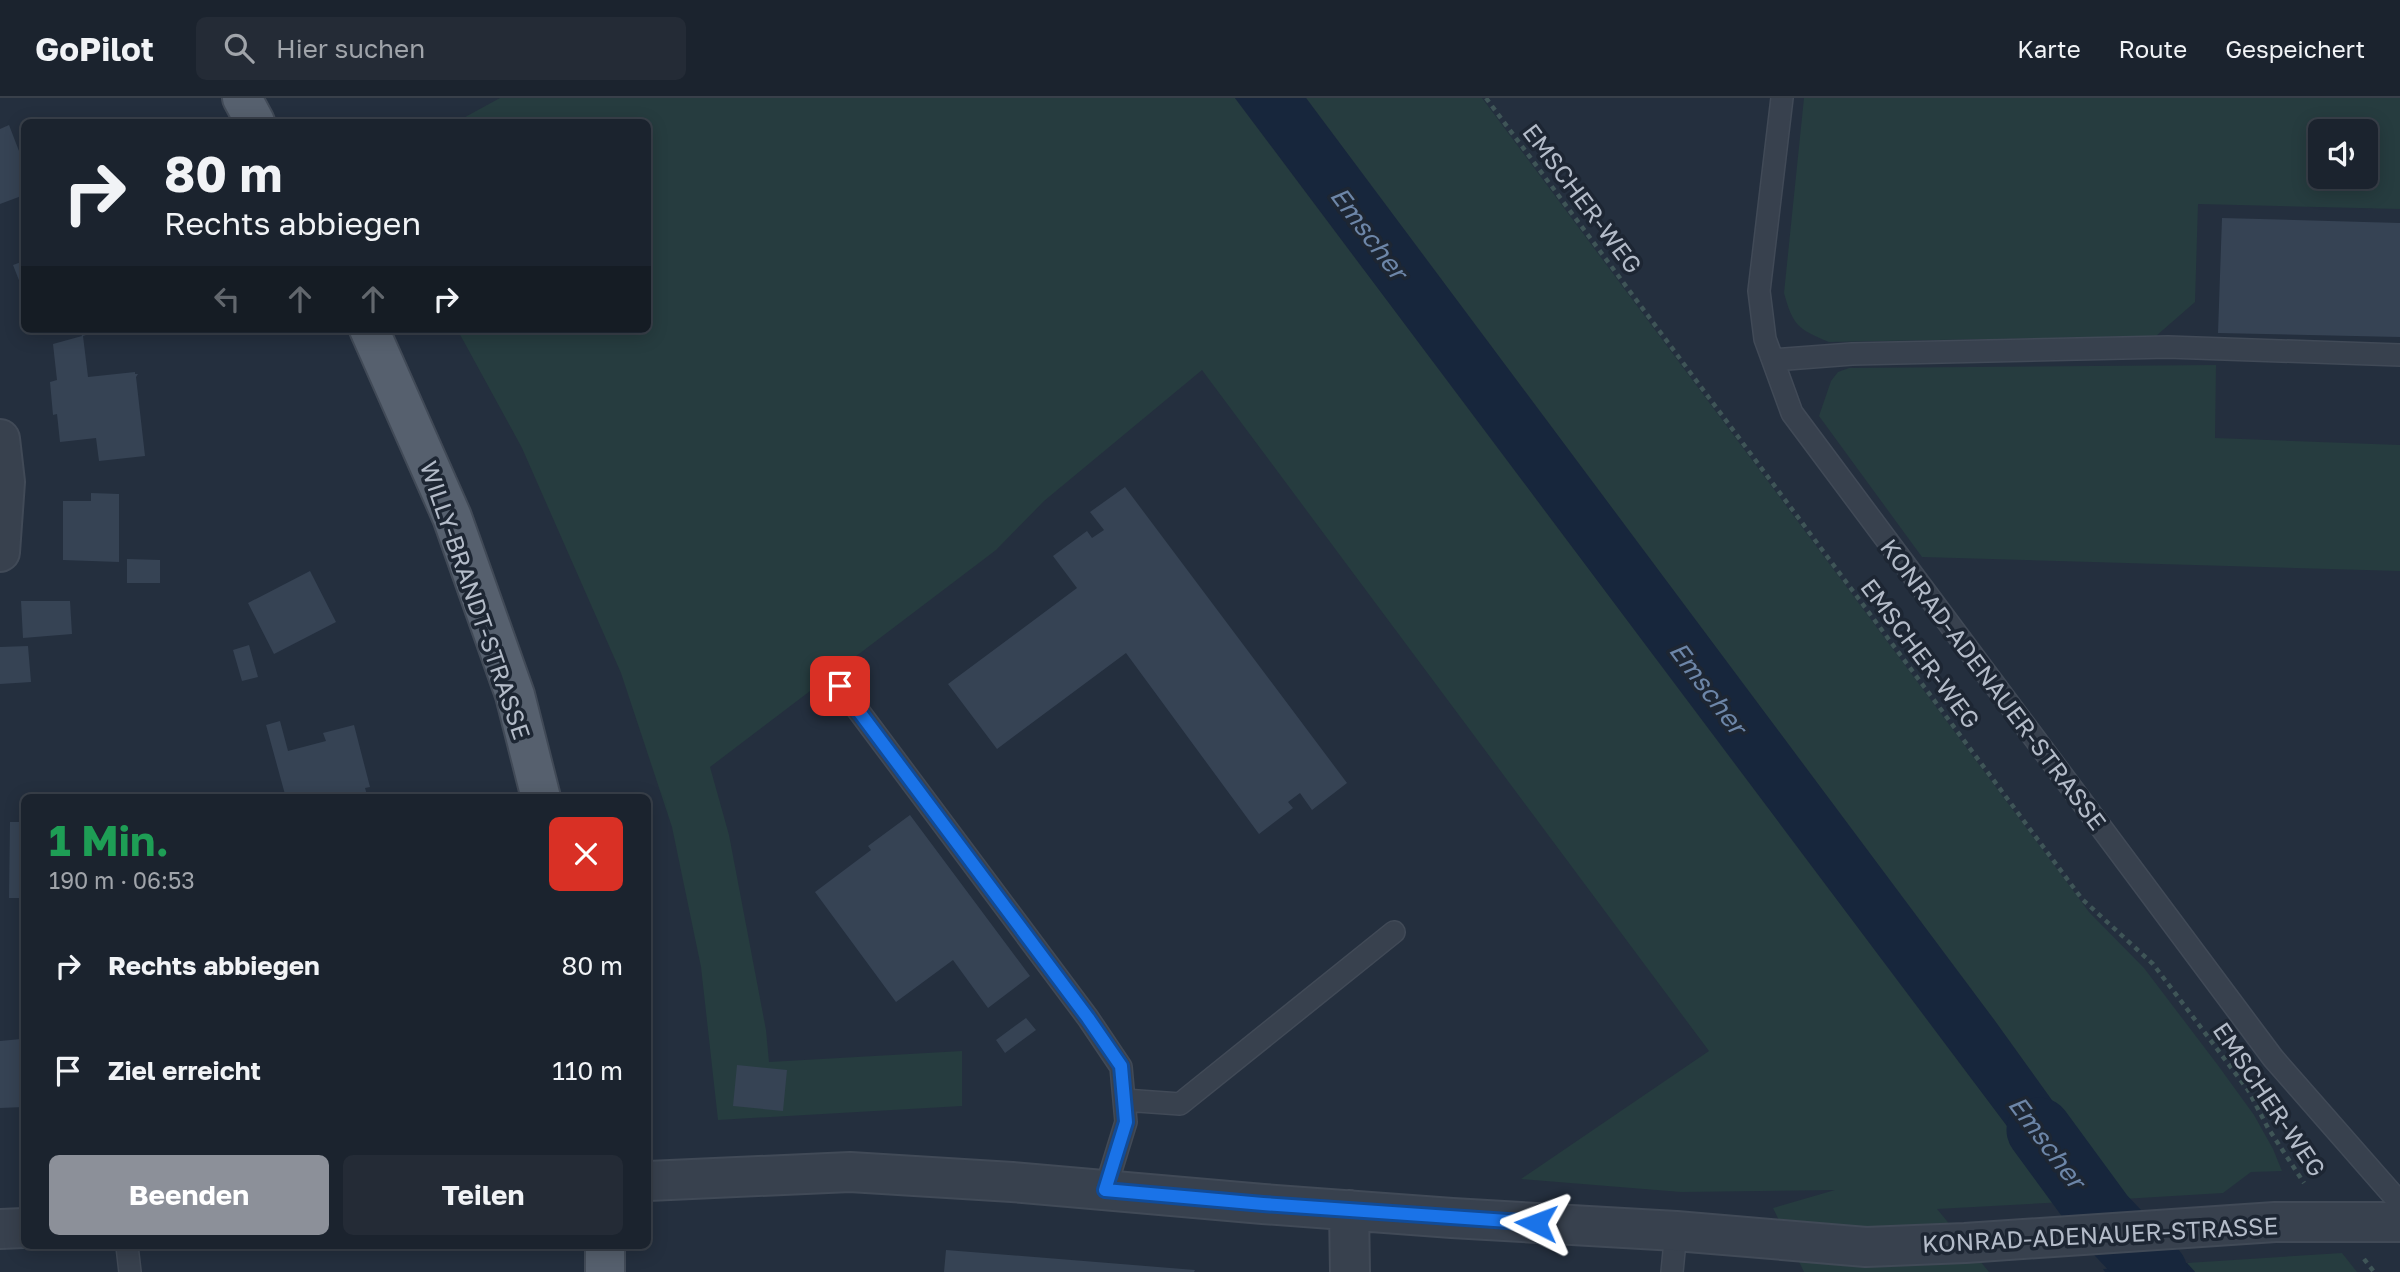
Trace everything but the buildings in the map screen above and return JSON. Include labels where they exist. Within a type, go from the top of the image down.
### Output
[{"type":"main road","points":[[242,98],[253,119]]},
{"type":"main road","name":"WILLY-BRANDT-STRASSE","points":[[371,333],[452,517],[515,695],[540,794]]},
{"type":"main road","points":[[605,1249],[605,1272]]},
{"type":"street","points":[[0,439],[5,482],[1,551]]},
{"type":"street","name":"KONRAD-ADENAUER-STRASSE","points":[[651,1181],[850,1172],[1866,1247],[2275,1222],[2400,1222]]},
{"type":"street","points":[[1349,1210],[1350,1272]]},
{"type":"street","points":[[0,1229],[21,1228]]},
{"type":"lane","name":"KONRAD-ADENAUER-STRASSE","points":[[1783,98],[1759,290],[1765,339],[1792,413],[2273,1058],[2400,1203]]},
{"type":"lane","points":[[1773,360],[1852,354],[2168,347],[2400,355]]},
{"type":"lane","points":[[840,686],[1121,1066],[1126,1122],[1105,1190]]},
{"type":"lane","points":[[1124,1100],[1180,1104],[1394,932]]},
{"type":"lane","points":[[1672,1272],[1676,1231]]},
{"type":"lane","points":[[127,1249],[130,1272]]},
{"type":"path","name":"EMSCHER-WEG","points":[[1486,98],[2082,899],[2153,964],[2248,1090],[2292,1168],[2335,1222]]},
{"type":"green space","points":[[500,98],[1235,98],[2064,1202],[1937,1209],[1989,1272],[1804,1272],[1773,1208],[1835,1190],[1681,1192],[1521,1179],[1709,1051],[1202,370],[1044,501],[996,550],[710,767],[729,835],[766,1030],[769,1062],[962,1051],[962,1106],[718,1120],[701,967],[672,827],[621,673],[522,448],[459,333],[651,333],[651,119],[462,119]]},
{"type":"green space","points":[[1306,98],[1482,98],[2089,912],[2144,968],[2217,1064],[2254,1115],[2282,1171],[2251,1172],[2223,1193],[2123,1199],[1995,1021]]},
{"type":"green space","points":[[1804,98],[2400,98],[2400,209],[2198,204],[2195,302],[2156,336],[1829,342],[1798,325],[1790,313],[1784,293]]},
{"type":"green space","points":[[2216,365],[2215,438],[2400,445],[2400,571],[1922,557],[1819,416],[1831,381],[1838,372],[1849,368]]},
{"type":"green space","points":[[2342,1253],[2357,1272],[2195,1272],[2187,1263]]},
{"type":"water","points":[[1235,98],[1306,98],[1995,1021],[2123,1199],[2064,1202]]},
{"type":"water","points":[[2187,1263],[2195,1272],[2105,1272],[2103,1269]]},
{"type":"pier","points":[[2127,1199],[2124,1202],[2064,1206],[2060,1202]]},
{"type":"pier","points":[[2187,1259],[2192,1262],[2099,1269],[2103,1265]]},
{"type":"waterway","name":"Emscher","points":[[2039,1130],[2102,1216],[2155,1272]]},
{"type":"route","points":[[840,686],[1121,1066],[1126,1122],[1105,1190],[1536,1223]]}]
